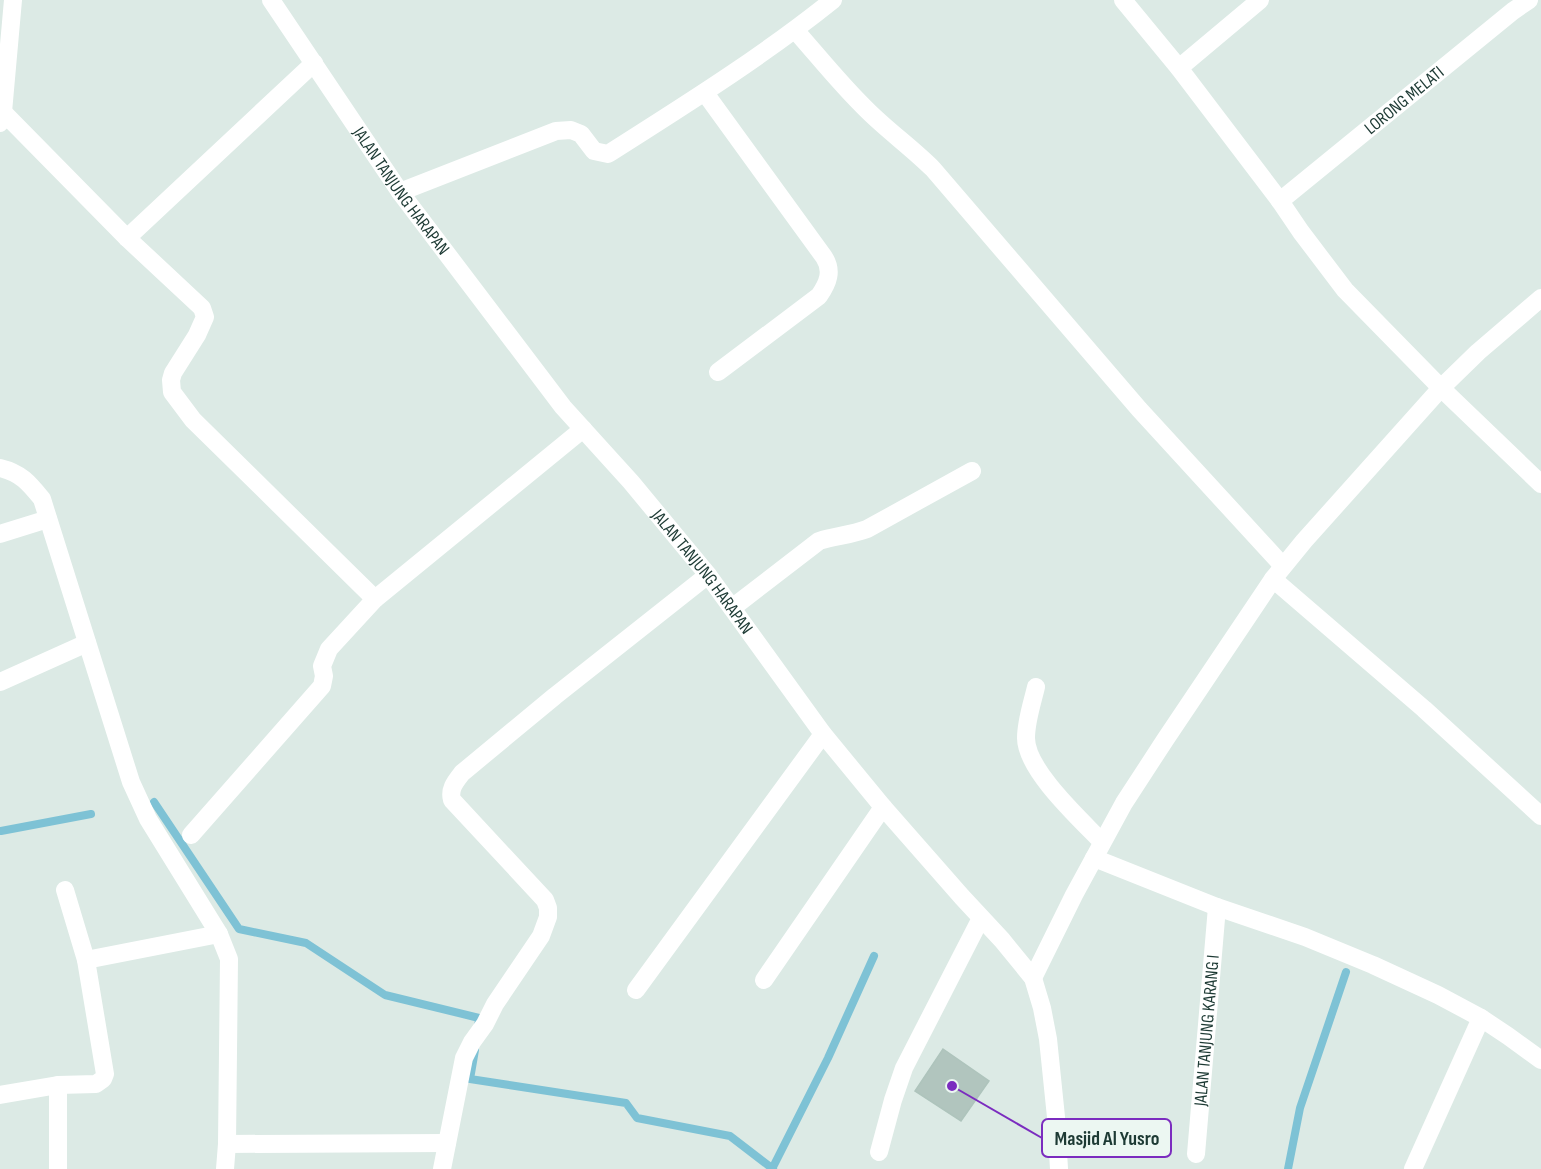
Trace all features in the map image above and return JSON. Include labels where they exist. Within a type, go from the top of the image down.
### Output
[{"type":"street","points":[[13,0],[1,118],[202,308],[205,317],[197,335],[172,373],[172,392],[193,420],[375,598]]},
{"type":"street","name":"JALAN TANJUNG HARAPAN","points":[[270,0],[400,192],[563,407],[631,482],[708,575],[824,734],[883,807],[1033,978],[1048,1039],[1059,1169]]},
{"type":"street","points":[[400,192],[556,131],[571,130],[581,134],[594,150],[608,154],[705,93],[795,30],[833,0]]},
{"type":"street","points":[[1123,0],[1179,68],[1345,290],[1441,388],[1541,484]]},
{"type":"street","points":[[1179,68],[1260,0]]},
{"type":"street","name":"LORONG MELATI","points":[[1280,201],[1529,0]]},
{"type":"street","points":[[795,30],[845,89],[933,169],[1278,573],[1541,816]]},
{"type":"street","points":[[127,238],[314,63]]},
{"type":"street","points":[[705,93],[824,257],[829,270],[829,279],[819,296],[718,372]]},
{"type":"street","points":[[1033,978],[1124,803],[1278,573],[1441,388],[1478,352],[1541,298]]},
{"type":"street","points":[[191,835],[322,686],[324,676],[322,666],[329,649],[375,598],[583,429]]},
{"type":"street","points":[[0,468],[11,471],[28,481],[42,499],[131,782],[148,819],[219,934],[229,960],[225,1169]]},
{"type":"street","points":[[732,608],[819,541],[867,529],[972,471]]},
{"type":"street","points":[[0,534],[48,519]]},
{"type":"street","points":[[442,1169],[465,1058],[495,1004],[541,936],[548,918],[545,900],[452,800],[450,794],[452,788],[462,773],[708,575]]},
{"type":"street","points":[[0,682],[87,643]]},
{"type":"street","points":[[1036,687],[1028,718],[1026,740],[1030,755],[1045,780],[1098,850],[1217,907],[1305,937],[1438,995],[1508,1035],[1541,1060]]},
{"type":"street","points":[[636,990],[824,734]]},
{"type":"street","points":[[764,981],[883,807]]},
{"type":"street","points":[[0,1095],[58,1085],[96,1084],[103,1079],[105,1074],[86,960],[65,890]]},
{"type":"street","name":"JALAN TANJUNG KARANG I","points":[[1196,1154],[1217,907]]},
{"type":"street","points":[[879,1152],[904,1068],[981,918]]},
{"type":"street","points":[[86,960],[219,934]]},
{"type":"street","points":[[1413,1169],[1481,1018]]},
{"type":"street","points":[[58,1085],[58,1169]]},
{"type":"street","points":[[227,1144],[447,1143]]},
{"type":"building","points":[[943,1049],[989,1081],[961,1121],[915,1091]]},
{"type":"waterway","points":[[154,802],[239,929],[306,943],[385,995],[479,1018],[478,1028]]},
{"type":"waterway","points":[[1,831],[91,814]]},
{"type":"waterway","points":[[772,1169],[828,1058],[874,956]]},
{"type":"waterway","points":[[1288,1169],[1300,1108],[1346,972]]},
{"type":"waterway","points":[[475,1050],[470,1079],[626,1103],[637,1118],[730,1136],[773,1169]]},
{"type":"place","name":"Masjid Al Yusro","points":[[952,1086]]}]
